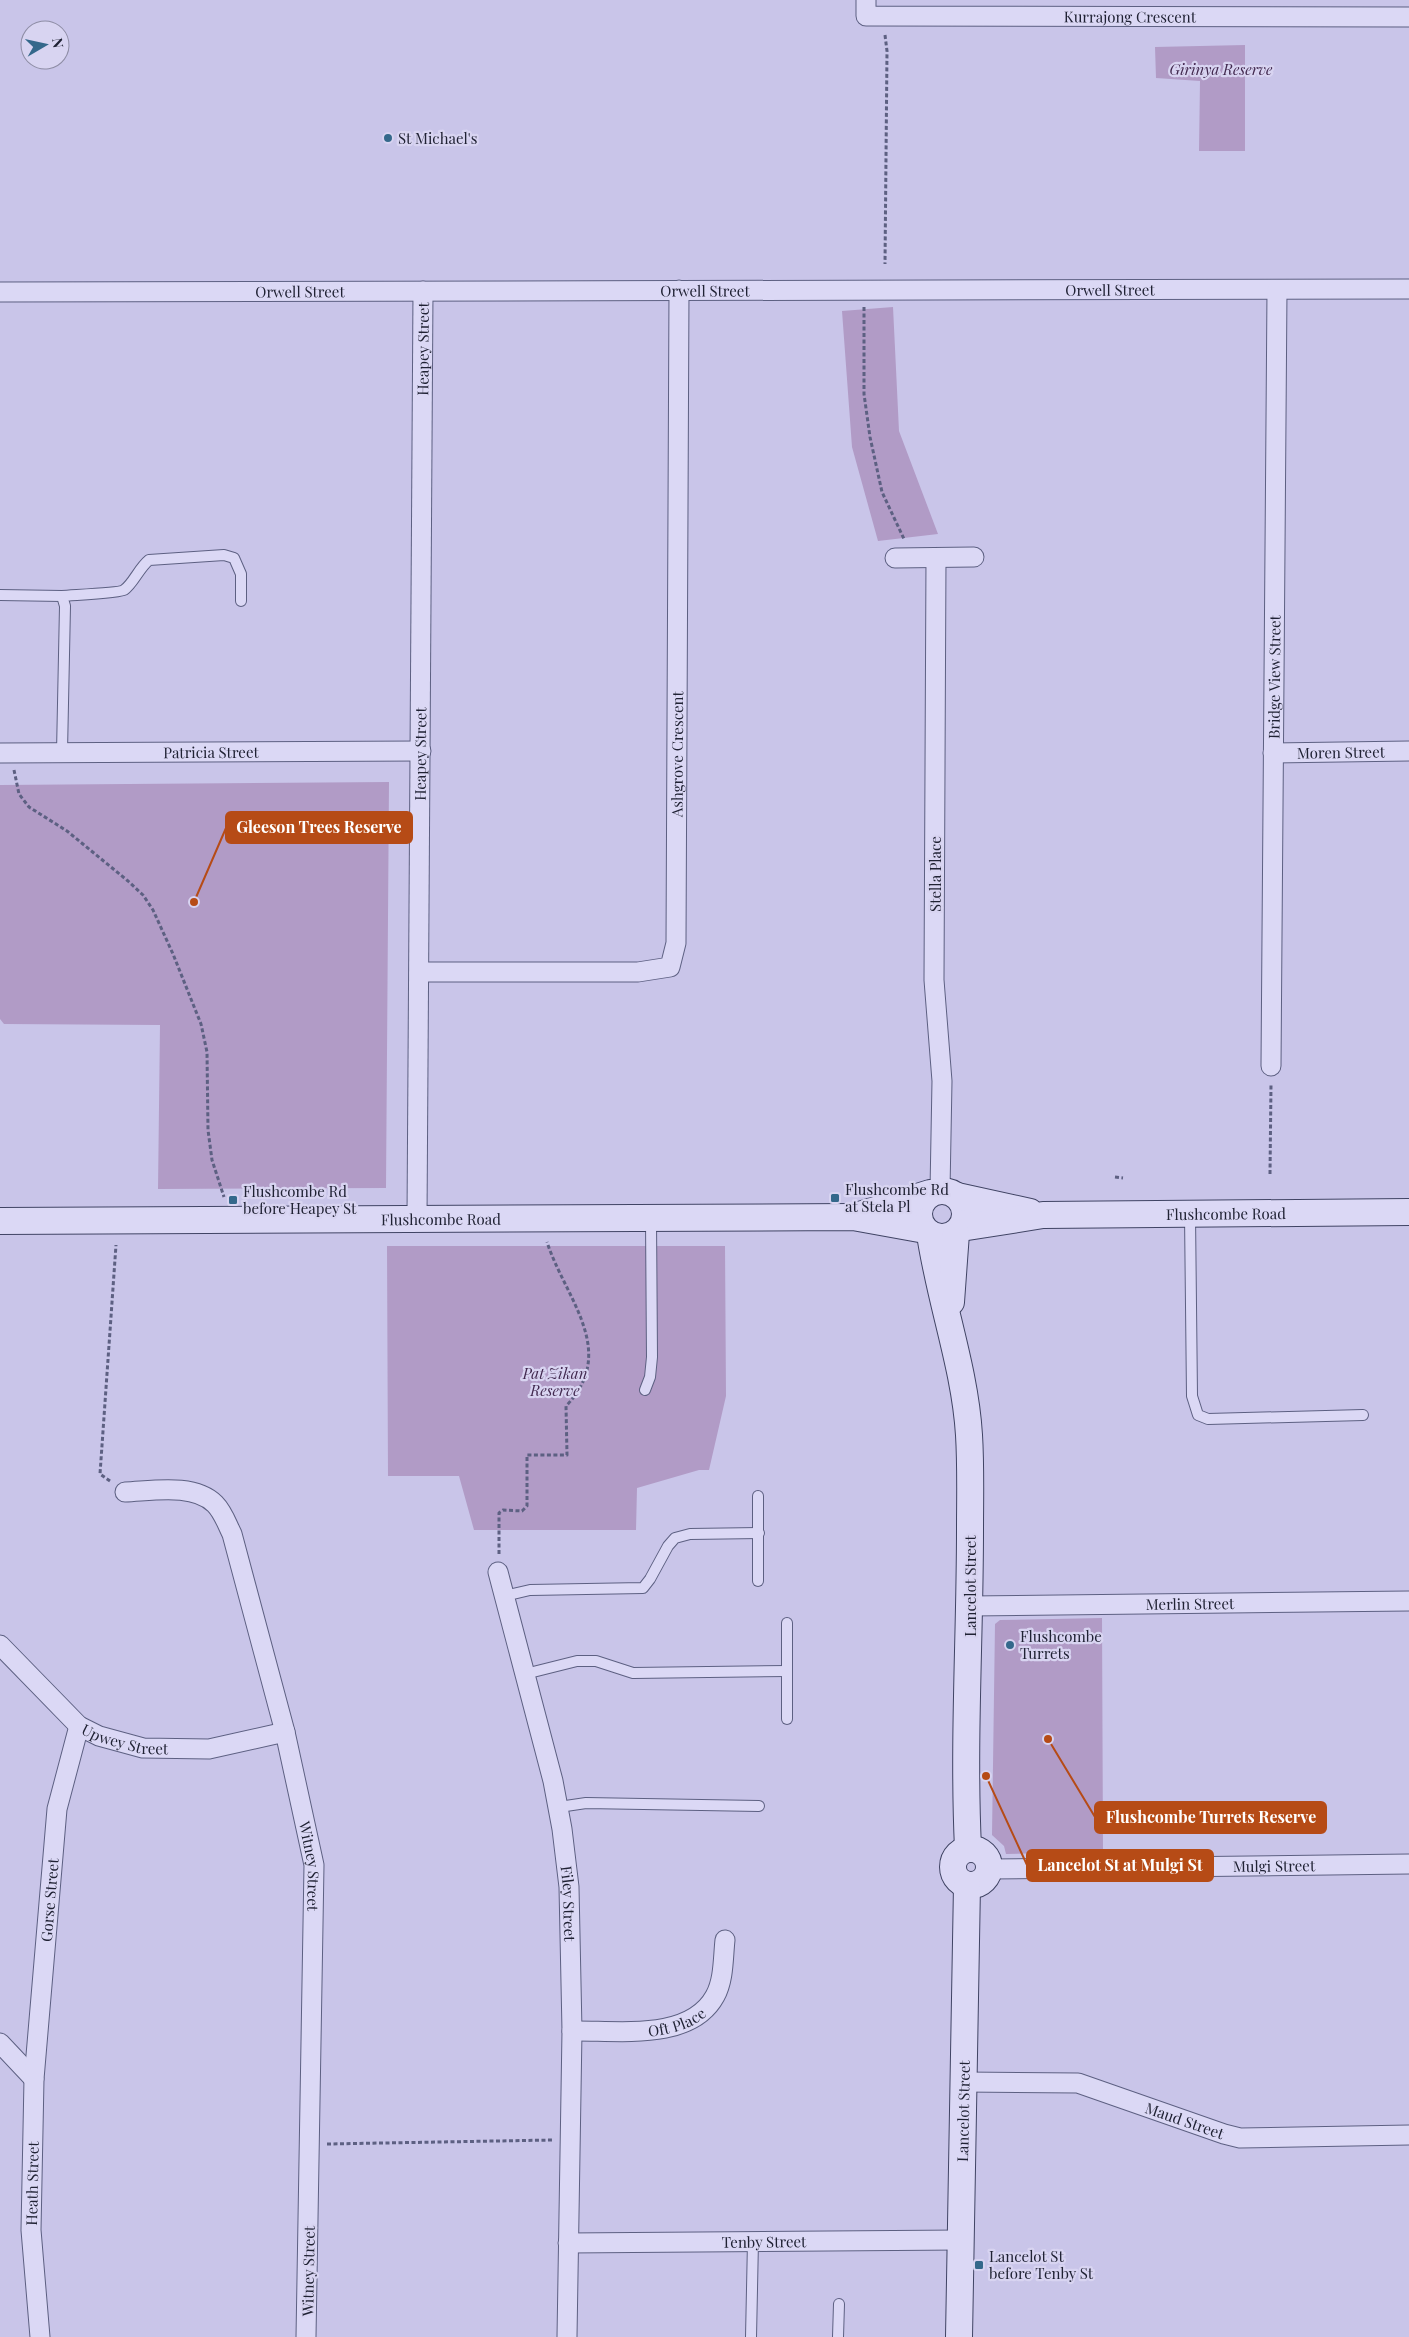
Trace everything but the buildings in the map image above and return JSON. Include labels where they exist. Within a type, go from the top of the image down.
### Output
[{"type":"street","name":"Kurrajong Crescent","points":[[866,0],[866,16],[1409,16]]},
{"type":"street","name":"Orwell Street","points":[[0,292],[678,290],[864,292],[1409,289]]},
{"type":"street","name":"Ashgrove Crescent","points":[[420,972],[638,972],[670,967],[676,944],[678,290]]},
{"type":"street","name":"Bridge View Street","points":[[1271,1066],[1277,290]]},
{"type":"street","name":"Heapey Street","points":[[417,1218],[422,751],[423,291]]},
{"type":"street","points":[[903,558],[974,557]]},
{"type":"street","name":"Stella Place","points":[[936,558],[934,980],[942,1080],[942,1193]]},
{"type":"street","name":"Patricia Street","points":[[5,752],[422,751]]},
{"type":"street","name":"Moren Street","points":[[1273,753],[1409,752]]},
{"type":"street","points":[[942,1193],[965,1208],[965,1215],[943,1232],[919,1218],[918,1211],[924,1198],[942,1193]]},
{"type":"street","name":"Flushcombe Road","points":[[853,1217],[942,1193],[1043,1215]]},
{"type":"street","name":"Flushcombe Road","points":[[0,1221],[853,1217],[943,1232],[1043,1215],[1409,1212]]},
{"type":"street","name":"Lancelot Street","points":[[943,1232],[936,1274],[964,1400],[969,1434],[970,1606],[966,1807],[968,1848]]},
{"type":"street","name":"Witney Street","points":[[125,1492],[182,1491],[205,1496],[220,1511],[232,1534],[284,1732],[314,1865],[306,2337]]},
{"type":"street","name":"Filey Street","points":[[498,1572],[559,1807],[570,1904],[572,2030],[567,2337]]},
{"type":"street","name":"Merlin Street","points":[[970,1606],[1409,1601]]},
{"type":"street","name":"Upwey Street","points":[[0,1645],[79,1726],[99,1736],[143,1748],[209,1749],[284,1732]]},
{"type":"street","name":"Gorse Street","points":[[34,2079],[58,1809],[79,1726]]},
{"type":"street","points":[[968,1848],[983,1853],[989,1863],[987,1875],[979,1883],[968,1885],[957,1879],[952,1868],[955,1856],[968,1848]]},
{"type":"street","name":"Mulgi Street","points":[[989,1869],[1409,1864]]},
{"type":"street","name":"Lancelot Street","points":[[959,2337],[968,1885]]},
{"type":"street","name":"Oft Place","points":[[572,2030],[655,2030],[690,2020],[708,2007],[715,1996],[722,1974],[725,1940]]},
{"type":"street","points":[[0,2044],[34,2079]]},
{"type":"street","name":"Heath Street","points":[[34,2079],[31,2230],[40,2337]]},
{"type":"street","name":"Maud Street","points":[[963,2082],[1078,2082],[1240,2138],[1409,2135]]},
{"type":"street","name":"Tenby Street","points":[[568,2243],[960,2240]]},
{"type":"lane","points":[[0,595],[62,596],[103,591],[115,593],[125,590],[140,568],[149,560],[224,554],[234,558],[241,574],[242,601]]},
{"type":"lane","points":[[62,596],[64,606],[62,752]]},
{"type":"lane","points":[[1190,1214],[1192,1396],[1198,1415],[1208,1419],[1363,1415]]},
{"type":"lane","points":[[645,1390],[650,1377],[652,1357],[651,1217]]},
{"type":"lane","points":[[758,1496],[758,1581]]},
{"type":"lane","points":[[504,1596],[530,1590],[643,1588],[668,1546],[675,1538],[690,1534],[759,1533]]},
{"type":"lane","points":[[787,1623],[787,1719]]},
{"type":"lane","points":[[525,1674],[577,1661],[596,1661],[633,1673],[787,1671]]},
{"type":"lane","points":[[559,1807],[586,1803],[759,1806]]},
{"type":"lane","points":[[751,2337],[753,2242]]},
{"type":"lane","points":[[838,2337],[839,2304]]},
{"type":"path","points":[[882,16],[887,51],[885,264]]},
{"type":"path","points":[[864,292],[864,394],[870,437],[882,492],[903,558]]},
{"type":"path","points":[[5,752],[19,794],[29,807],[67,831],[128,881],[153,910],[201,1024],[207,1052],[208,1130],[212,1160],[224,1197]]},
{"type":"path","points":[[1270,1174],[1271,1066]]},
{"type":"path","points":[[1115,1176],[1123,1178]]},
{"type":"path","points":[[498,1572],[499,1512],[503,1510],[522,1511],[528,1506],[527,1454],[567,1455],[566,1406],[574,1398],[588,1371],[590,1356],[586,1336],[573,1299],[547,1242]]},
{"type":"path","points":[[116,1245],[100,1474],[125,1492]]},
{"type":"path","points":[[310,2145],[569,2140]]},
{"type":"green space","name":"Girinya Reserve","points":[[1245,45],[1245,151],[1199,151],[1200,81],[1156,78],[1155,47]]},
{"type":"green space","points":[[893,307],[899,431],[938,534],[878,541],[852,447],[842,311]]},
{"type":"green space","points":[[389,782],[386,1188],[158,1189],[160,1025],[4,1024],[0,1019],[0,785]]},
{"type":"green space","name":"Pat Zikan Reserve","points":[[387,1246],[725,1246],[726,1396],[709,1470],[699,1470],[637,1488],[636,1530],[474,1530],[459,1476],[388,1476]]},
{"type":"green space","points":[[1102,1618],[1103,1852],[1006,1854],[1004,1846],[992,1835],[995,1624],[1000,1620]]},
{"type":"place","name":"St Michael's","points":[[388,138]]},
{"type":"place","name":"Gleeson Trees Reserve","points":[[194,902]]},
{"type":"place","name":"Flushcombe Rd at Stela Pl","points":[[835,1198]]},
{"type":"place","name":"Flushcombe Rd before Heapey St","points":[[233,1200]]},
{"type":"place","name":"Flushcombe Turrets","points":[[1010,1645]]},
{"type":"place","name":"Flushcombe Turrets Reserve","points":[[1048,1739]]},
{"type":"place","name":"Lancelot St at Mulgi St","points":[[986,1776]]},
{"type":"place","name":"Lancelot St before Tenby St","points":[[979,2265]]}]
